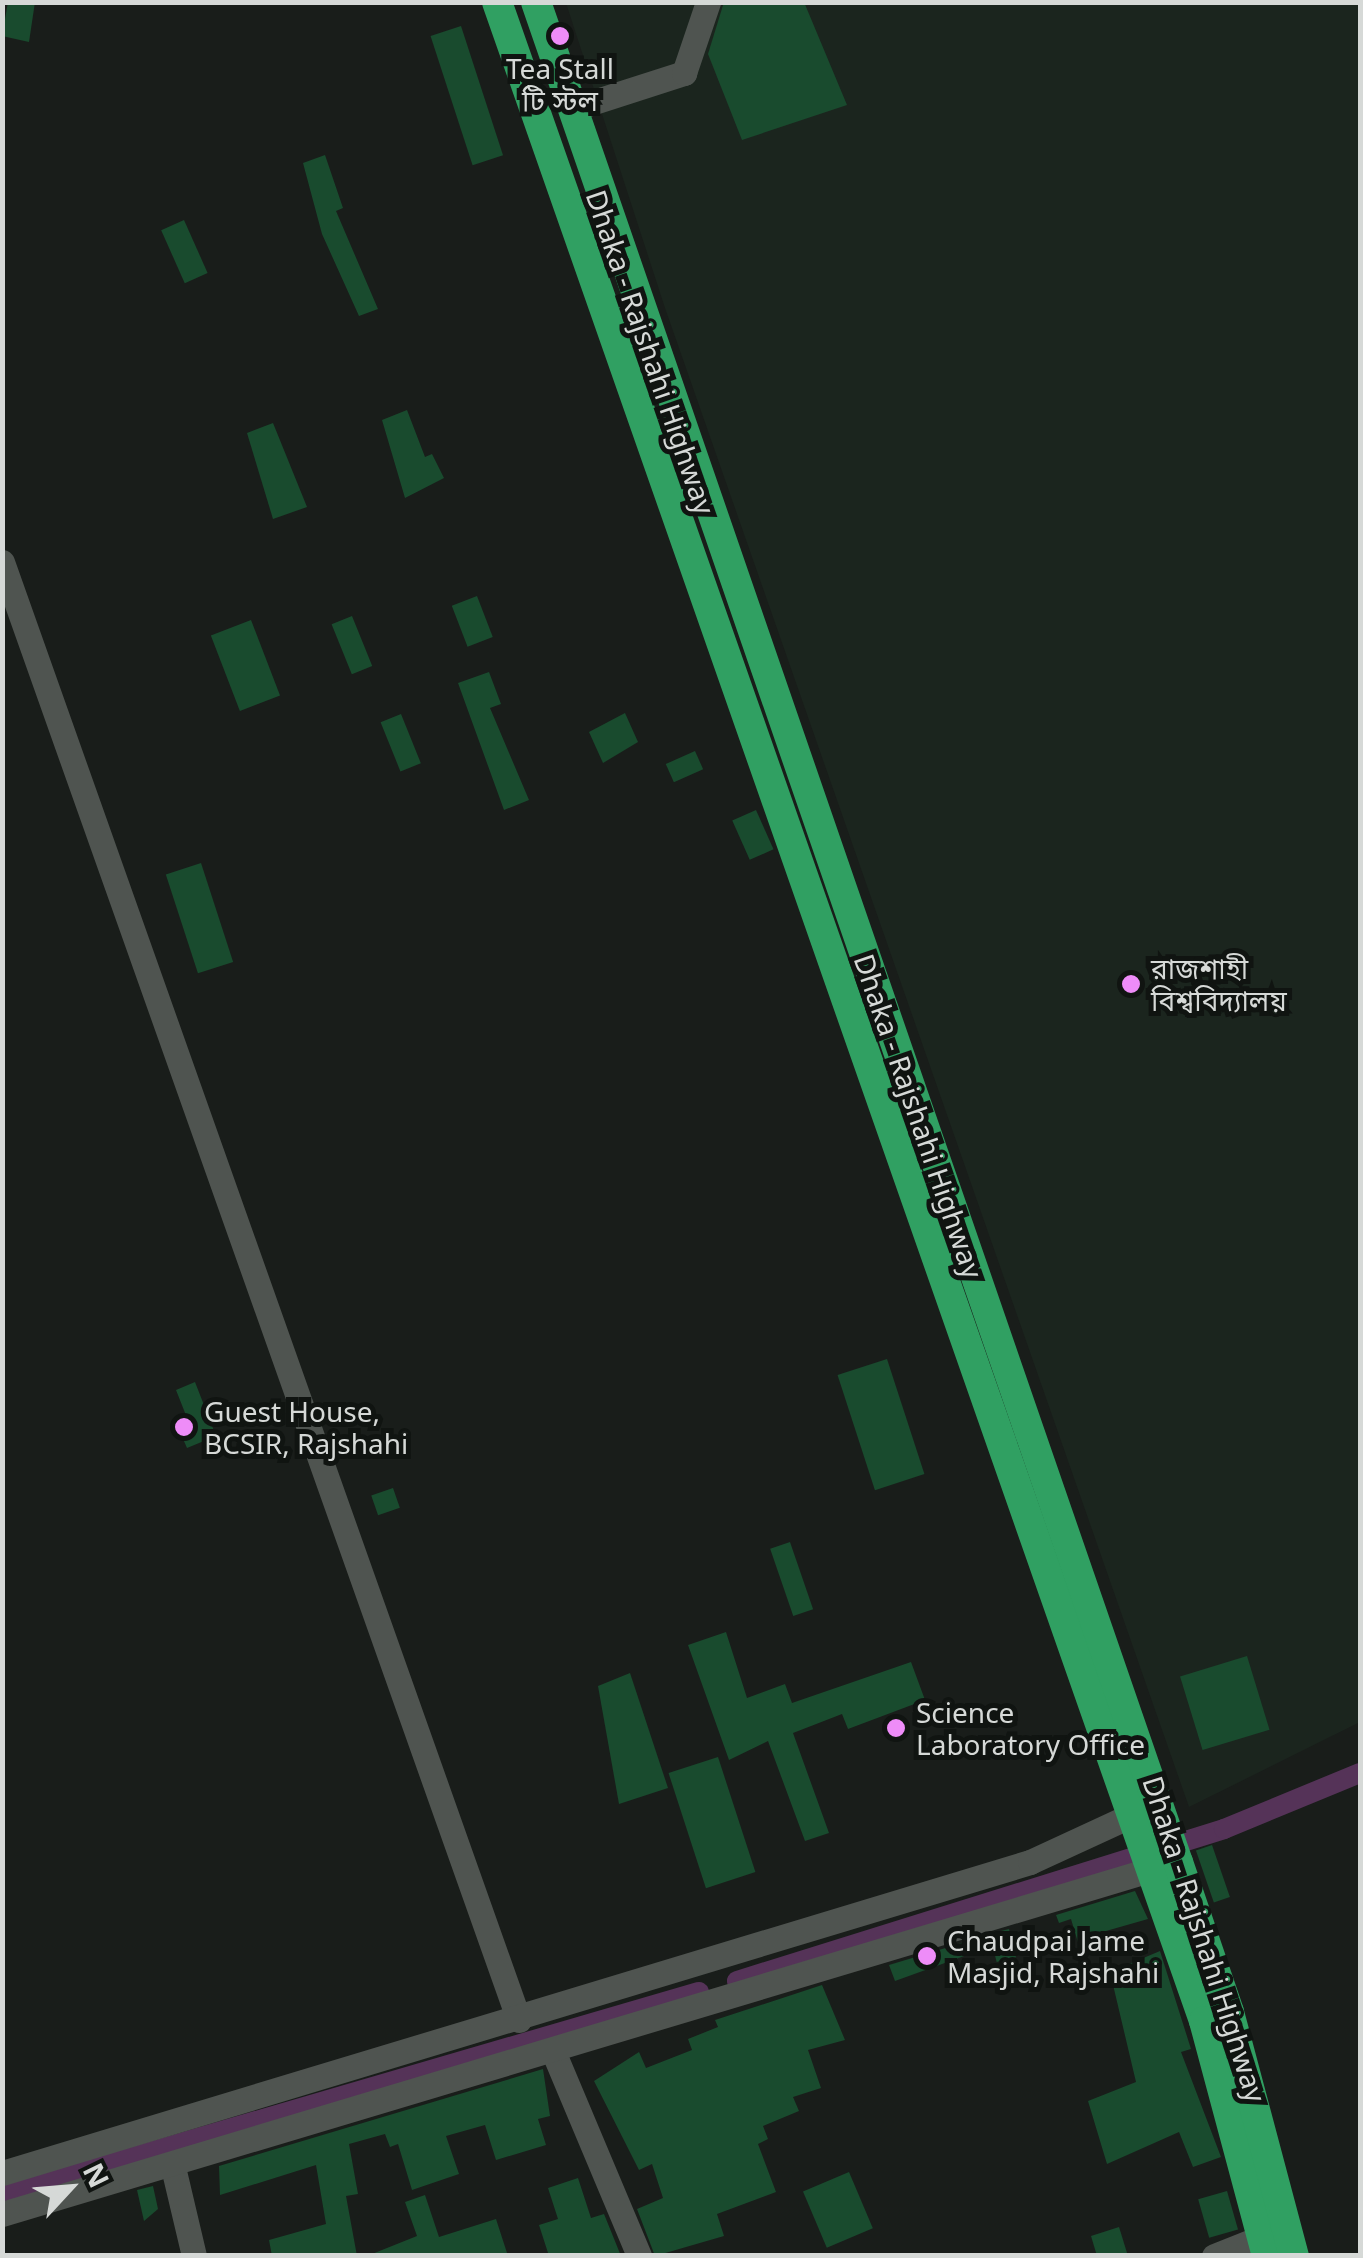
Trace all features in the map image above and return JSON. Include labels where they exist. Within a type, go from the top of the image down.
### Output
[{"type":"highway","name":"Dhaka - Rajshahi Highway","points":[[497,2],[1148,1817]]},
{"type":"highway","name":"Dhaka - Rajshahi Highway","points":[[536,2],[1164,1865],[1265,2246]]},
{"type":"highway","name":"Dhaka - Rajshahi Highway","points":[[1164,1865],[1229,2012],[1294,2256]]},
{"type":"street","points":[[572,108],[684,73],[708,2]]},
{"type":"street","points":[[2,562],[519,2020]]},
{"type":"street","points":[[2,2173],[519,2020],[1030,1862],[1148,1817]]},
{"type":"street","points":[[2,2214],[173,2167],[1164,1865]]},
{"type":"street","points":[[554,2051],[639,2256]]},
{"type":"street","points":[[173,2167],[194,2256]]},
{"type":"street","points":[[1214,2256],[1265,2246]]},
{"type":"shaded area","name":"রাজশাহী বিশ্ববিদ্যালয়","points":[[566,3],[1360,3],[1360,1722],[1189,1807],[665,308]]},
{"type":"building","points":[[8,2],[35,2],[29,42],[2,36]]},
{"type":"building","points":[[724,2],[804,2],[847,105],[742,140],[708,54]]},
{"type":"building","points":[[461,26],[503,155],[473,165],[431,36]]},
{"type":"building","points":[[325,155],[343,208],[336,211],[378,309],[359,316],[322,234],[303,163]]},
{"type":"building","points":[[184,220],[208,273],[185,283],[161,230]]},
{"type":"building","points":[[407,410],[425,457],[432,454],[444,478],[405,498],[382,420]]},
{"type":"building","points":[[273,423],[307,507],[273,519],[247,433]]},
{"type":"building","points":[[477,596],[493,637],[468,647],[452,606]]},
{"type":"building","points":[[352,616],[372,666],[352,674],[332,624]]},
{"type":"building","points":[[251,620],[280,696],[240,711],[211,635]]},
{"type":"building","points":[[489,672],[501,704],[490,708],[529,800],[504,810],[458,683]]},
{"type":"building","points":[[625,713],[638,742],[603,763],[589,732]]},
{"type":"building","points":[[401,714],[421,763],[400,771],[381,722]]},
{"type":"building","points":[[695,751],[703,769],[674,782],[666,764]]},
{"type":"building","points":[[756,810],[773,849],[750,860],[732,821]]},
{"type":"building","points":[[201,863],[233,962],[198,973],[166,874]]},
{"type":"building","points":[[887,1359],[924,1474],[875,1490],[838,1375]]},
{"type":"building","points":[[195,1382],[216,1436],[187,1448],[180,1432],[191,1428],[176,1390]]},
{"type":"building","points":[[393,1488],[400,1508],[378,1515],[371,1495]]},
{"type":"building","points":[[790,1542],[813,1609],[793,1616],[770,1549]]},
{"type":"building","points":[[726,1632],[747,1698],[785,1684],[792,1703],[911,1662],[925,1700],[848,1729],[842,1714],[793,1733],[829,1833],[805,1841],[768,1741],[729,1760],[688,1645]]},
{"type":"building","points":[[1247,1656],[1270,1730],[1203,1750],[1180,1676]]},
{"type":"building","points":[[630,1673],[668,1788],[619,1804],[598,1686]]},
{"type":"building","points":[[718,1757],[755,1872],[706,1888],[669,1773]]},
{"type":"building","points":[[1212,1845],[1230,1897],[1214,1903],[1196,1851]]},
{"type":"building","points":[[1135,1891],[1148,1919],[1099,1933],[1101,1940],[1079,1946],[1071,1919],[1059,1923],[1056,1915]]},
{"type":"building","points":[[1009,1929],[1016,1957],[997,1962],[990,1934]]},
{"type":"building","name":"Chaudpai Jame Masjid, Rajshahi","points":[[962,1943],[967,1955],[895,1981],[889,1965]]},
{"type":"building","points":[[1160,1951],[1191,2049],[1181,2052],[1221,2157],[1193,2167],[1179,2132],[1107,2164],[1088,2101],[1136,2082],[1110,1972]]},
{"type":"building","points":[[822,1985],[845,2040],[808,2050],[821,2088],[793,2097],[799,2111],[763,2126],[768,2139],[758,2144],[776,2192],[717,2214],[724,2236],[655,2256],[637,2209],[663,2198],[652,2164],[639,2170],[594,2081],[639,2052],[646,2068],[692,2050],[688,2039],[718,2027],[715,2020]]},
{"type":"building","points":[[543,2069],[550,2116],[538,2119],[546,2145],[496,2160],[485,2125],[446,2136],[459,2174],[412,2190],[398,2144],[390,2147],[385,2134],[349,2144],[358,2194],[346,2196],[357,2256],[272,2256],[269,2240],[326,2224],[316,2165],[220,2195],[219,2166]]},
{"type":"building","points":[[849,2172],[873,2228],[827,2248],[803,2192]]},
{"type":"building","points":[[578,2178],[591,2218],[604,2214],[621,2256],[549,2256],[539,2225],[558,2219],[548,2188]]},
{"type":"building","points":[[153,2186],[158,2209],[144,2221],[137,2190]]},
{"type":"building","points":[[1227,2191],[1238,2229],[1209,2238],[1198,2199]]},
{"type":"building","points":[[425,2195],[439,2237],[496,2219],[508,2256],[367,2256],[417,2236],[405,2202]]},
{"type":"building","points":[[1119,2227],[1128,2256],[1097,2256],[1091,2236]]},
{"type":"waterway","points":[[737,1981],[1224,1829],[1360,1773]]},
{"type":"waterway","points":[[2,2195],[699,1992]]},
{"type":"place","name":"Tea Stall টি স্টল","points":[[560,36]]},
{"type":"place","name":"রাজশাহী বিশ্ববিদ্যালয়","points":[[1131,984]]},
{"type":"place","name":"Guest House, BCSIR, Rajshahi","points":[[184,1427]]},
{"type":"place","name":"Science Laboratory Office","points":[[896,1728]]},
{"type":"place","name":"Chaudpai Jame Masjid, Rajshahi","points":[[927,1956]]}]
